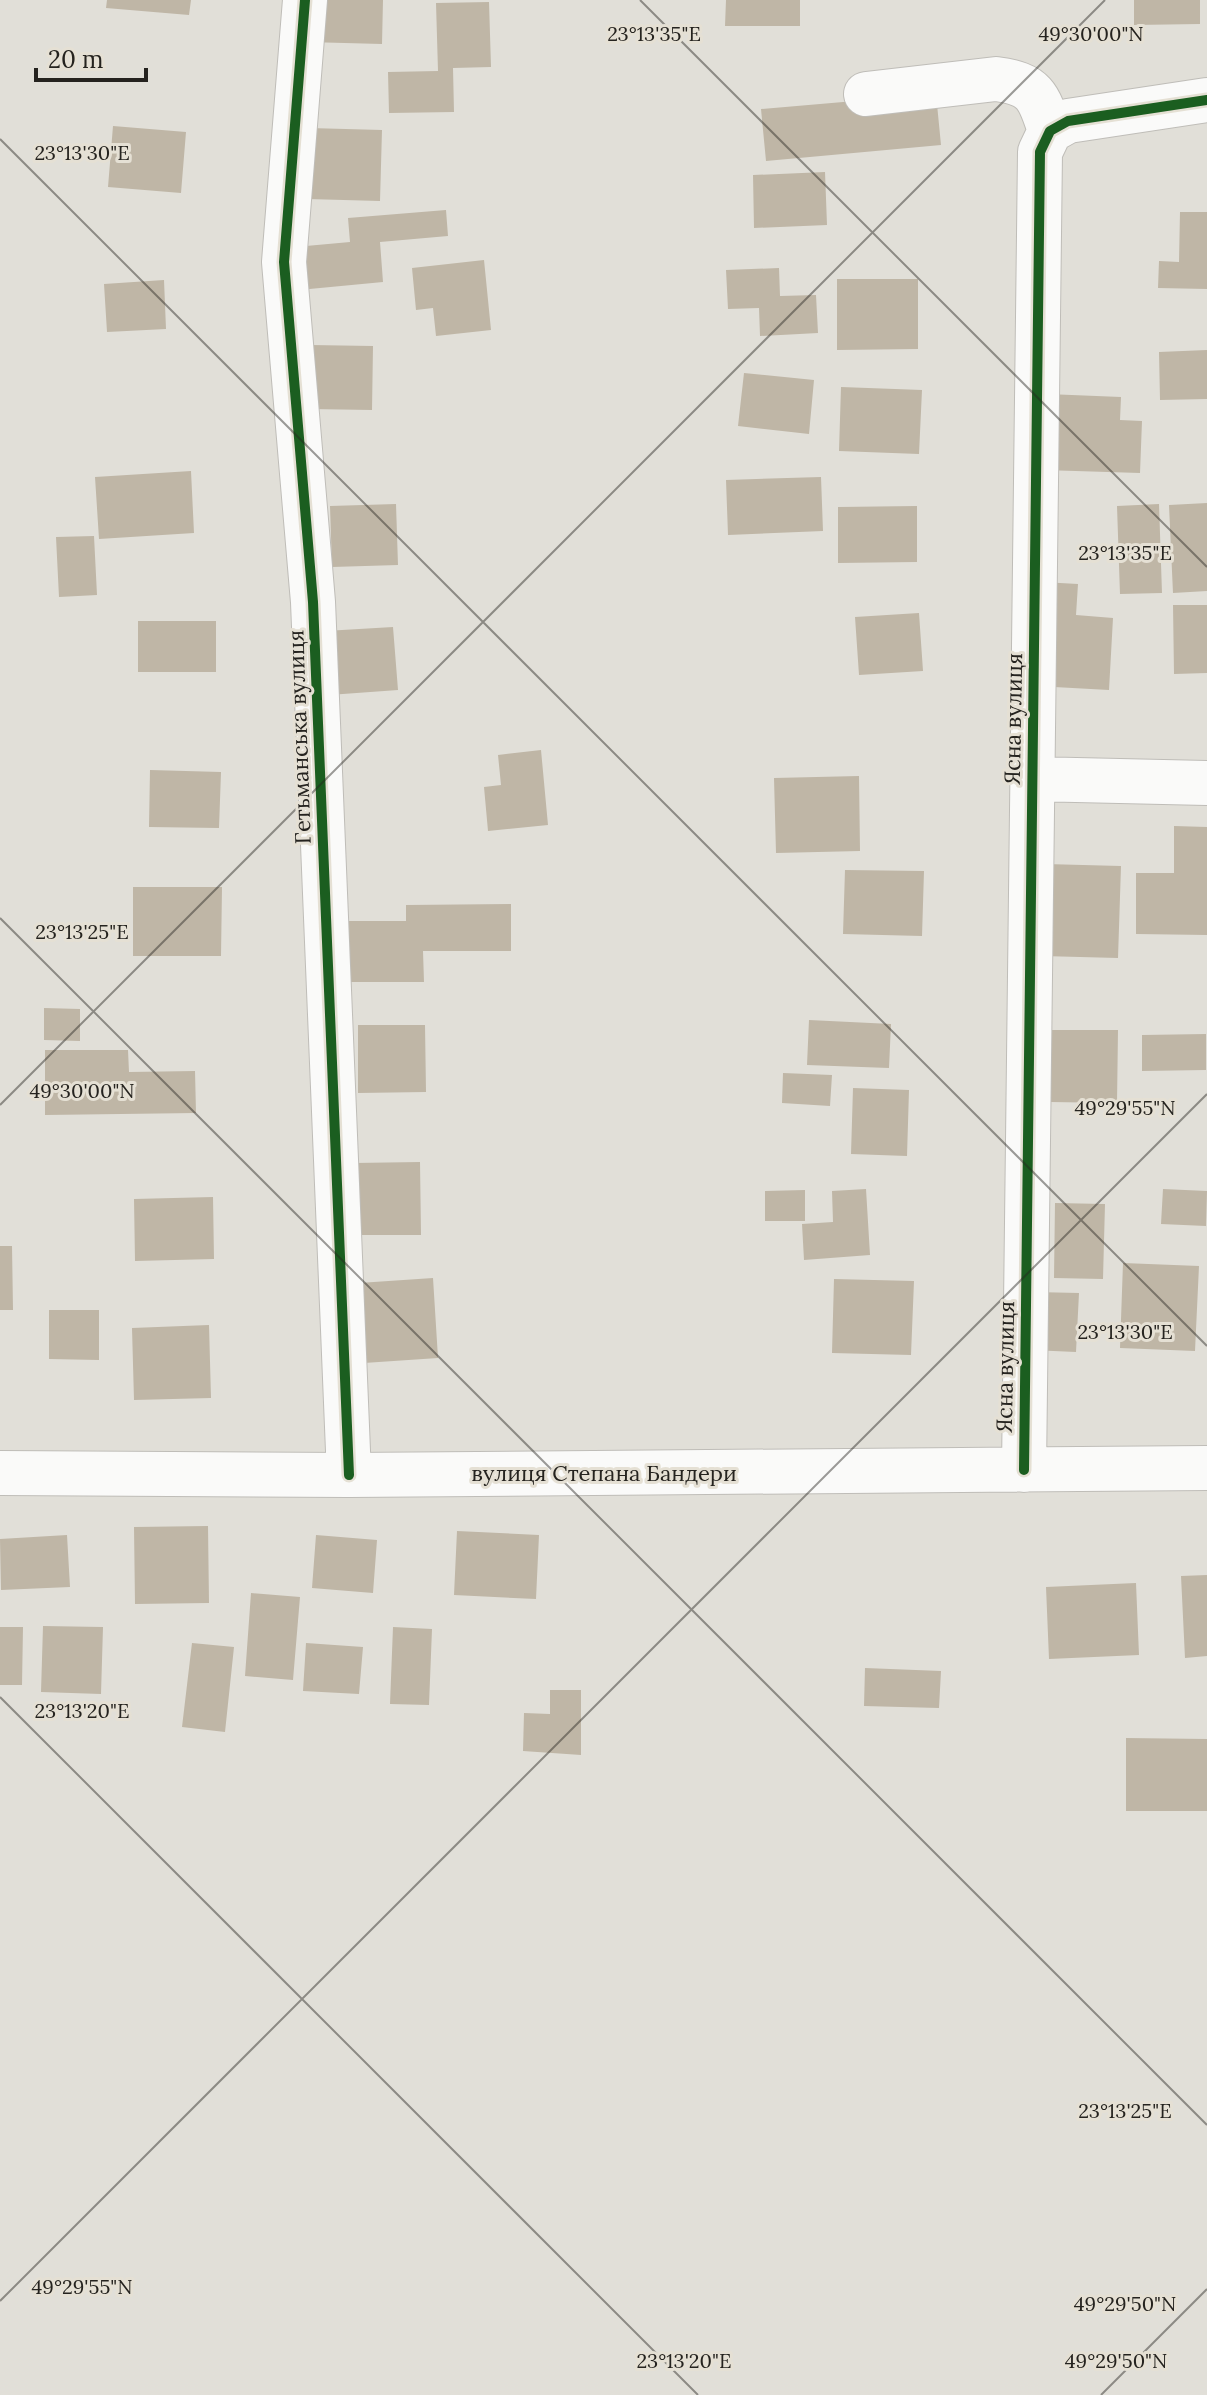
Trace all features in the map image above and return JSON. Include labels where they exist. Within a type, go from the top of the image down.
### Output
[{"type":"street","name":"Гетьманська вулиця","points":[[305,0],[284,262],[313,602],[349,1475]]},
{"type":"street","points":[[866,94],[996,79],[1016,82],[1031,89],[1041,103],[1050,131],[1068,121],[1207,100]]},
{"type":"street","name":"Ясна вулиця","points":[[1024,1470],[1040,152],[1050,131]]},
{"type":"street","points":[[1032,779],[1207,783]]},
{"type":"street","name":"вулиця Степана Бандери","points":[[0,1473],[349,1475],[1207,1468]]},
{"type":"building","points":[[107,0],[191,0],[189,15],[106,8]]},
{"type":"building","points":[[309,0],[383,0],[382,44],[307,42]]},
{"type":"building","points":[[726,0],[800,0],[800,26],[725,26]]},
{"type":"building","points":[[1134,0],[1200,0],[1200,24],[1134,25]]},
{"type":"building","points":[[489,2],[491,67],[453,68],[454,112],[389,113],[388,72],[438,71],[436,3]]},
{"type":"building","points":[[936,94],[941,145],[766,161],[761,109]]},
{"type":"building","points":[[113,126],[186,132],[181,193],[108,187]]},
{"type":"building","points":[[309,128],[382,130],[380,201],[307,199]]},
{"type":"building","points":[[825,172],[827,225],[754,228],[753,175]]},
{"type":"building","points":[[446,210],[448,236],[380,242],[383,282],[299,290],[295,247],[350,242],[348,218]]},
{"type":"building","points":[[1180,212],[1207,212],[1207,289],[1158,288],[1159,261],[1179,262]]},
{"type":"building","points":[[484,260],[491,330],[436,336],[433,308],[416,310],[412,268]]},
{"type":"building","points":[[779,268],[780,296],[816,295],[818,333],[760,336],[759,308],[728,309],[726,270]]},
{"type":"building","points":[[837,279],[918,279],[918,349],[837,350]]},
{"type":"building","points":[[164,280],[166,329],[107,332],[104,284]]},
{"type":"building","points":[[310,345],[373,346],[372,410],[309,409]]},
{"type":"building","points":[[1207,350],[1207,399],[1160,400],[1159,352]]},
{"type":"building","points":[[744,373],[814,380],[809,434],[738,426]]},
{"type":"building","points":[[841,387],[922,390],[919,454],[839,451]]},
{"type":"building","points":[[1047,394],[1121,397],[1120,420],[1142,421],[1140,473],[1043,470]]},
{"type":"building","points":[[191,471],[194,533],[99,539],[95,477]]},
{"type":"building","points":[[821,477],[823,531],[728,535],[726,480]]},
{"type":"building","points":[[1207,503],[1207,591],[1173,593],[1169,505]]},
{"type":"building","points":[[396,504],[398,565],[332,567],[330,506]]},
{"type":"building","points":[[1159,504],[1162,593],[1120,594],[1117,506]]},
{"type":"building","points":[[917,506],[917,562],[838,563],[838,507]]},
{"type":"building","points":[[94,536],[97,595],[59,597],[56,537]]},
{"type":"building","points":[[1042,582],[1078,584],[1076,615],[1113,618],[1109,690],[1036,686]]},
{"type":"building","points":[[1173,605],[1207,605],[1207,673],[1174,674]]},
{"type":"building","points":[[919,613],[923,671],[859,675],[855,617]]},
{"type":"building","points":[[138,621],[216,621],[216,672],[138,672]]},
{"type":"building","points":[[393,627],[398,690],[329,695],[325,631]]},
{"type":"building","points":[[541,750],[548,825],[488,831],[484,787],[501,785],[498,755]]},
{"type":"building","points":[[150,770],[221,772],[219,828],[149,827]]},
{"type":"building","points":[[859,776],[860,851],[776,853],[774,778]]},
{"type":"building","points":[[1174,826],[1207,827],[1207,935],[1136,934],[1136,873],[1174,873]]},
{"type":"building","points":[[1045,864],[1121,866],[1118,958],[1042,956]]},
{"type":"building","points":[[845,870],[924,871],[922,936],[843,934]]},
{"type":"building","points":[[133,887],[222,887],[221,956],[133,956]]},
{"type":"building","points":[[511,904],[511,951],[423,951],[424,982],[346,982],[345,921],[406,921],[406,905]]},
{"type":"building","points":[[44,1008],[80,1009],[80,1041],[44,1040]]},
{"type":"building","points":[[809,1020],[891,1024],[889,1068],[807,1065]]},
{"type":"building","points":[[358,1025],[425,1025],[426,1092],[358,1093]]},
{"type":"building","points":[[1050,1030],[1118,1030],[1117,1103],[1050,1102]]},
{"type":"building","points":[[1206,1034],[1206,1070],[1142,1071],[1142,1035]]},
{"type":"building","points":[[45,1050],[128,1050],[129,1072],[195,1071],[196,1113],[45,1115]]},
{"type":"building","points":[[783,1073],[832,1075],[830,1106],[782,1103]]},
{"type":"building","points":[[853,1088],[909,1090],[907,1156],[851,1154]]},
{"type":"building","points":[[420,1162],[421,1235],[355,1235],[354,1163]]},
{"type":"building","points":[[866,1189],[870,1255],[804,1260],[802,1224],[833,1222],[832,1191]]},
{"type":"building","points":[[1163,1189],[1207,1191],[1206,1226],[1161,1224]]},
{"type":"building","points":[[805,1190],[805,1221],[765,1221],[765,1191]]},
{"type":"building","points":[[213,1197],[214,1259],[135,1261],[134,1199]]},
{"type":"building","points":[[1055,1203],[1105,1204],[1103,1279],[1054,1278]]},
{"type":"building","points":[[0,1246],[12,1246],[13,1310],[0,1310]]},
{"type":"building","points":[[1123,1263],[1199,1266],[1195,1351],[1120,1348]]},
{"type":"building","points":[[433,1278],[438,1358],[364,1363],[359,1283]]},
{"type":"building","points":[[834,1279],[914,1281],[911,1355],[832,1353]]},
{"type":"building","points":[[1034,1292],[1079,1293],[1076,1352],[1031,1350]]},
{"type":"building","points":[[49,1310],[99,1310],[99,1360],[49,1359]]},
{"type":"building","points":[[209,1325],[211,1398],[134,1400],[132,1328]]},
{"type":"building","points":[[208,1526],[209,1603],[135,1604],[134,1527]]},
{"type":"building","points":[[457,1531],[539,1535],[536,1599],[454,1595]]},
{"type":"building","points":[[67,1535],[70,1587],[1,1590],[0,1539]]},
{"type":"building","points":[[316,1535],[377,1540],[373,1593],[312,1588]]},
{"type":"building","points":[[1207,1575],[1207,1656],[1185,1658],[1181,1576]]},
{"type":"building","points":[[1136,1583],[1139,1655],[1049,1659],[1046,1587]]},
{"type":"building","points":[[251,1593],[300,1597],[293,1680],[245,1676]]},
{"type":"building","points":[[43,1626],[103,1627],[101,1694],[41,1692]]},
{"type":"building","points":[[0,1627],[23,1627],[22,1685],[0,1685]]},
{"type":"building","points":[[393,1627],[432,1629],[429,1705],[390,1704]]},
{"type":"building","points":[[192,1643],[234,1647],[225,1732],[182,1727]]},
{"type":"building","points":[[306,1643],[363,1647],[359,1694],[303,1691]]},
{"type":"building","points":[[865,1668],[941,1671],[939,1708],[864,1706]]},
{"type":"building","points":[[550,1690],[581,1690],[581,1755],[523,1751],[524,1713],[550,1714]]},
{"type":"building","points":[[1126,1738],[1207,1739],[1207,1811],[1126,1811]]},
{"type":"cycle path","points":[[305,0],[284,262],[313,602],[349,1475]]},
{"type":"cycle path","points":[[1024,1470],[1040,152],[1050,131],[1068,121],[1207,100]]}]
